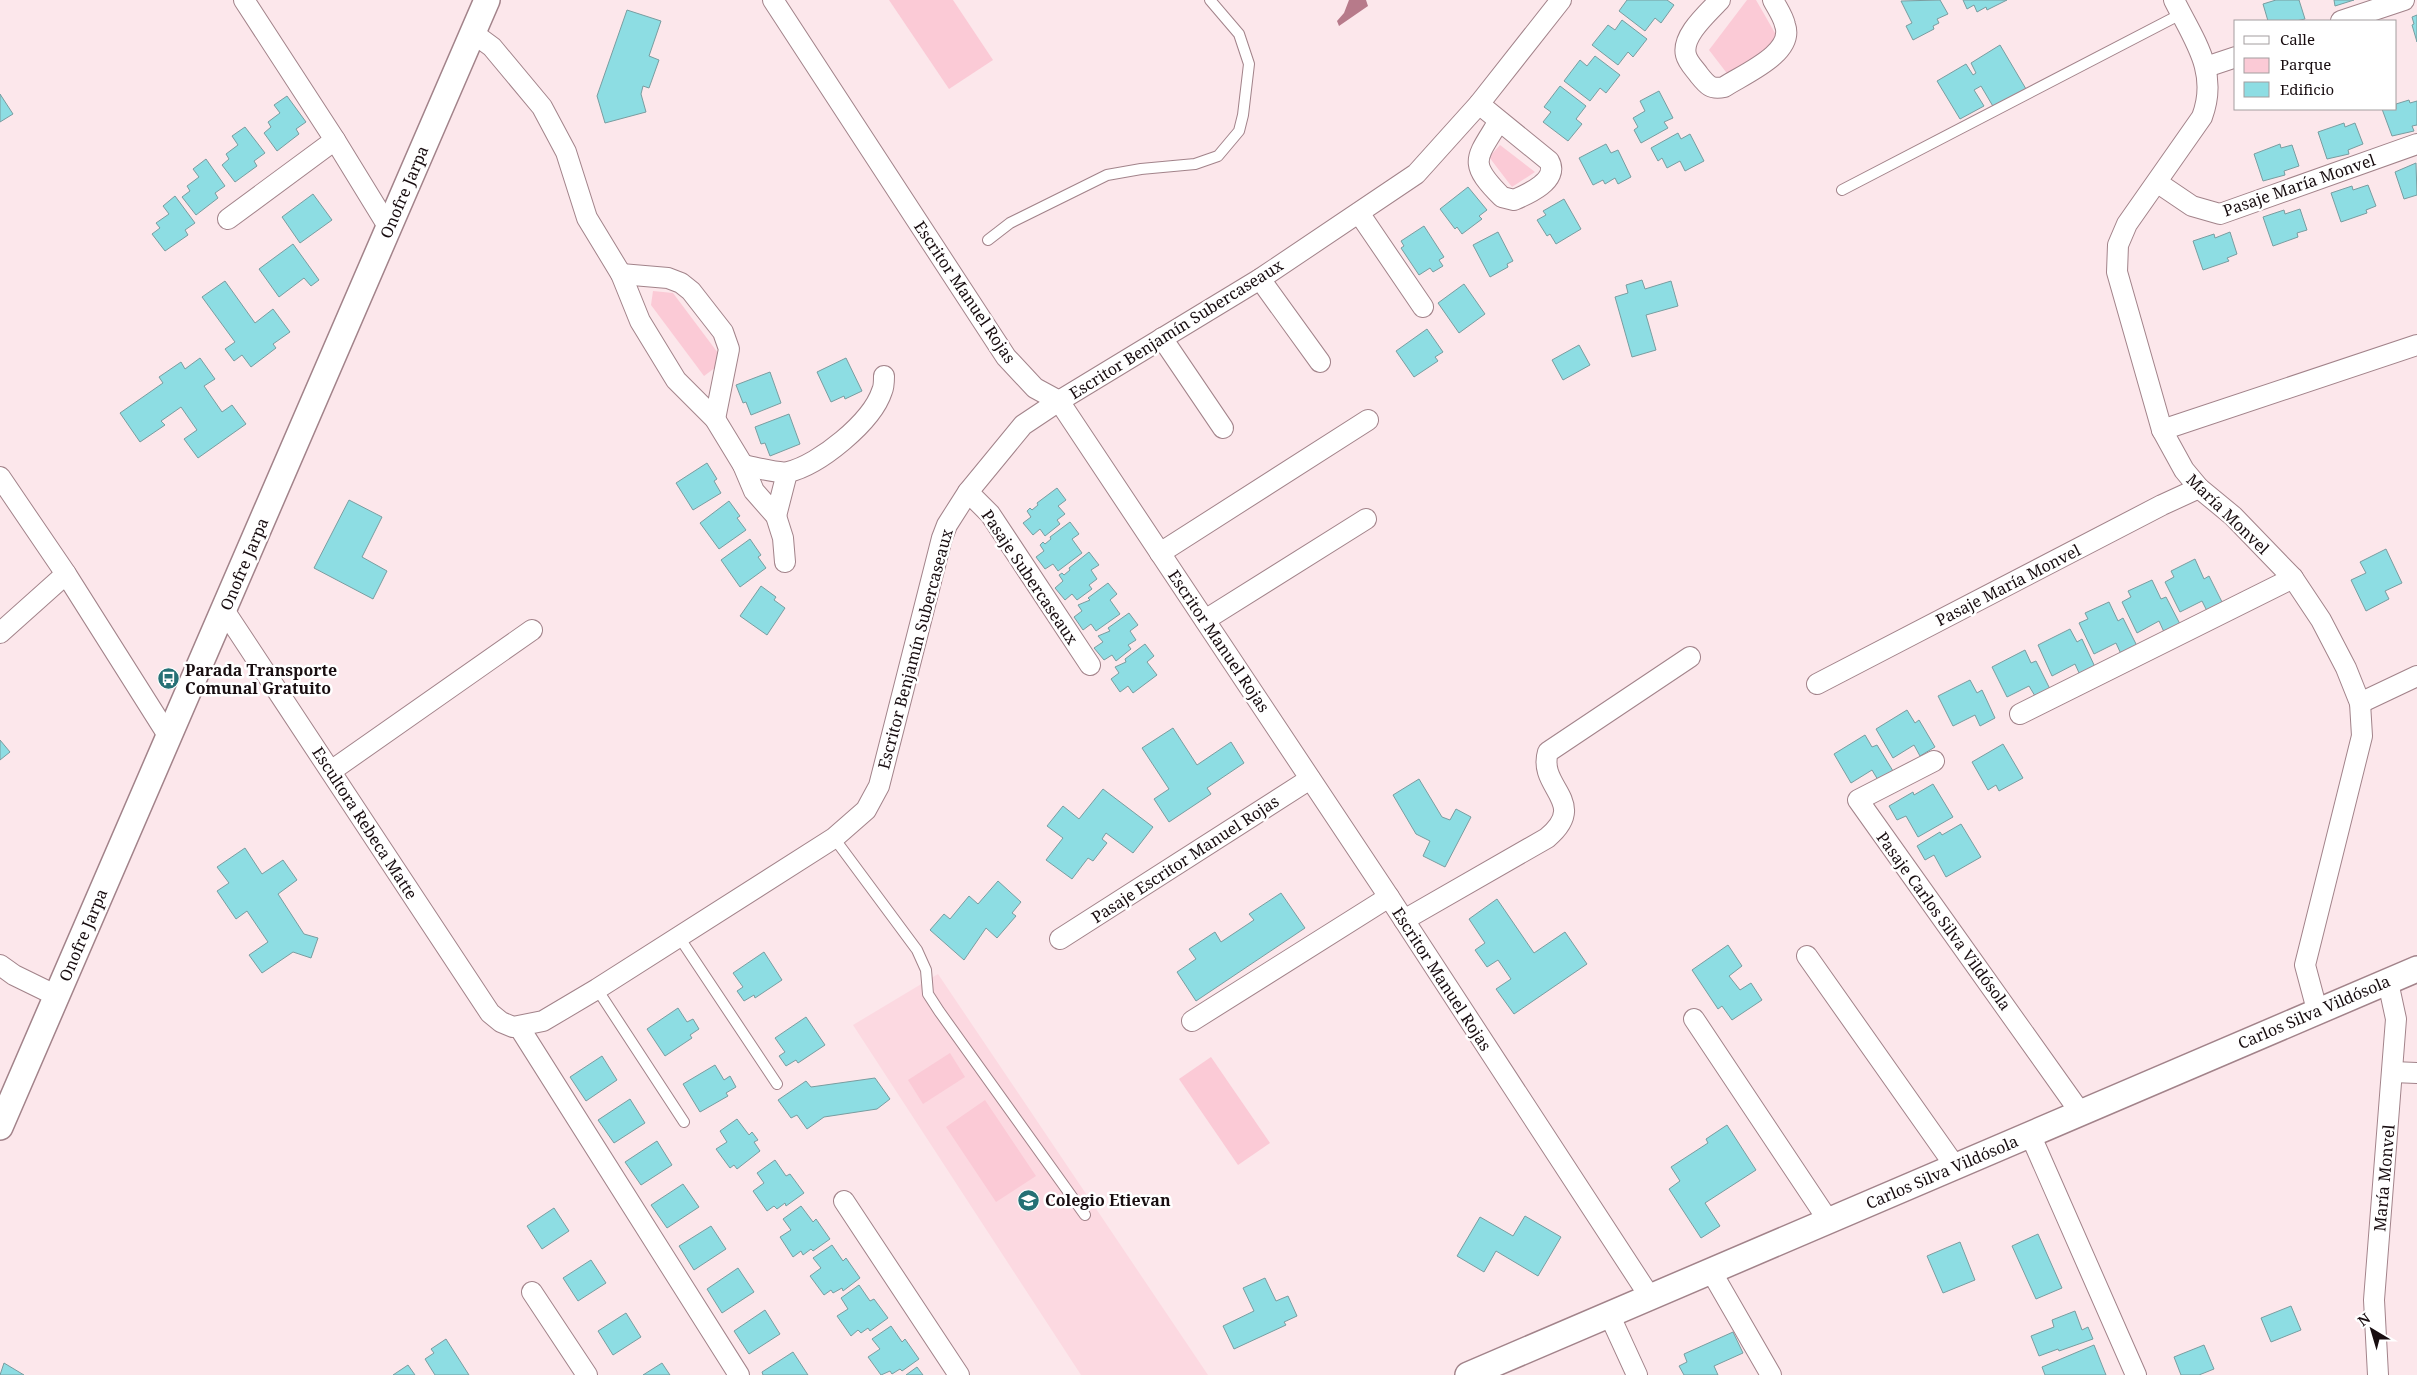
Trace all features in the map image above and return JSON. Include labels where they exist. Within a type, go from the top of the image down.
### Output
[{"type":"street","points":[[244,0],[336,140],[389,228]]},
{"type":"street","name":"Onofre Jarpa","points":[[0,1127],[487,0]]},
{"type":"street","name":"Escritor Manuel Rojas","points":[[773,0],[1006,358],[1035,388],[1059,401],[1389,897],[1650,1297]]},
{"type":"street","name":"Escritor Benjamín Subercaseaux","points":[[516,1027],[543,1021],[597,989],[834,838],[866,810],[879,786],[942,538],[947,525],[968,492],[1022,425],[1260,279],[1416,174],[1479,104],[1561,0]]},
{"type":"street","points":[[1720,0],[1690,36],[1686,46],[1688,60],[1708,86],[1716,88],[1724,87],[1780,52],[1786,41],[1786,26],[1773,0]]},
{"type":"street","points":[[2344,20],[2404,0]]},
{"type":"street","name":"María Monvel","points":[[2178,7],[2206,67],[2210,89],[2202,117],[2158,183],[2127,224],[2122,234],[2116,257],[2120,286],[2162,430],[2184,470],[2199,488],[2233,516],[2293,578],[2321,620],[2346,668],[2360,702],[2362,736],[2305,965],[2317,1010]]},
{"type":"street","points":[[473,33],[492,47],[542,107],[566,152],[587,218],[621,274],[640,321],[676,380],[715,419],[743,465],[754,491],[776,516],[783,538],[785,562]]},
{"type":"street","points":[[2206,67],[2234,58]]},
{"type":"street","points":[[1479,104],[1499,121]]},
{"type":"street","points":[[228,219],[336,140]]},
{"type":"street","name":"Pasaje María Monvel","points":[[2158,183],[2192,206],[2220,214],[2417,144]]},
{"type":"street","points":[[1360,213],[1424,307]]},
{"type":"street","points":[[621,274],[668,278],[681,283],[690,291],[723,332],[729,350],[715,419]]},
{"type":"street","points":[[1260,279],[1320,362]]},
{"type":"street","points":[[1162,338],[1223,428]]},
{"type":"street","points":[[2162,430],[2417,345]]},
{"type":"street","points":[[743,465],[787,473],[816,460],[851,433],[874,407],[882,391],[884,376]]},
{"type":"street","points":[[1160,553],[1368,420]]},
{"type":"street","points":[[776,516],[787,473]]},
{"type":"street","points":[[0,477],[66,574],[169,737]]},
{"type":"street","name":"Pasaje María Monvel","points":[[1817,684],[2199,488]]},
{"type":"street","name":"Pasaje Subercaseaux","points":[[968,492],[990,514],[1090,665]]},
{"type":"street","points":[[1205,620],[1366,519]]},
{"type":"street","points":[[0,633],[66,574]]},
{"type":"street","points":[[2020,714],[2293,578]]},
{"type":"street","name":"Escultora Rebeca Matte","points":[[224,610],[490,1013],[501,1022],[516,1027]]},
{"type":"street","points":[[331,771],[532,630]]},
{"type":"street","points":[[1404,920],[1547,838],[1559,828],[1563,817],[1563,800],[1546,772],[1545,762],[1548,752],[1690,658]]},
{"type":"street","points":[[2360,702],[2417,676]]},
{"type":"street","name":"Pasaje Carlos Silva Vildósola","points":[[1934,761],[1858,800],[2080,1112]]},
{"type":"street","name":"Pasaje Escritor Manuel Rojas","points":[[1060,939],[1310,779]]},
{"type":"street","points":[[1192,1021],[1389,897]]},
{"type":"street","points":[[1807,956],[1954,1166]]},
{"type":"street","points":[[0,965],[14,975],[57,996]]},
{"type":"street","name":"Carlos Silva Vildósola","points":[[1468,1375],[2317,1010],[2417,969]]},
{"type":"street","name":"María Monvel","points":[[2378,1375],[2374,1300],[2396,1019],[2388,982]]},
{"type":"street","points":[[1694,1019],[1828,1220]]},
{"type":"street","points":[[516,1027],[739,1375]]},
{"type":"street","points":[[2393,1072],[2417,1073]]},
{"type":"street","points":[[2030,1134],[2136,1375]]},
{"type":"street","points":[[844,1201],[958,1375]]},
{"type":"street","points":[[1711,1271],[1771,1375]]},
{"type":"street","points":[[532,1292],[587,1375]]},
{"type":"street","points":[[1609,1314],[1636,1375]]},
{"type":"lane","points":[[988,240],[1010,223],[1107,175],[1141,169],[1195,164],[1218,156],[1239,131],[1243,115],[1249,64],[1239,34],[1210,0]]},
{"type":"lane","points":[[1842,190],[2178,7]]},
{"type":"lane","points":[[834,838],[917,950],[926,970],[928,994],[939,1011],[1085,1215]]},
{"type":"lane","points":[[679,937],[777,1084]]},
{"type":"lane","points":[[597,989],[684,1122]]},
{"type":"shaded area","points":[[1349,0],[1366,0],[1368,6],[1339,26],[1337,21],[1344,13]]},
{"type":"shaded area","name":"Colegio Etievan","points":[[938,974],[1208,1375],[1081,1375],[853,1025]]},
{"type":"green space","points":[[889,0],[953,0],[993,60],[949,89]]},
{"type":"green space","points":[[1747,0],[1756,0],[1783,47],[1729,76],[1709,50]]},
{"type":"green space","points":[[1500,145],[1535,172],[1512,187],[1489,157]]},
{"type":"green space","points":[[653,291],[673,293],[724,361],[704,376],[651,305]]},
{"type":"green space","points":[[950,1053],[965,1077],[923,1104],[908,1080]]},
{"type":"green space","points":[[1211,1057],[1270,1143],[1238,1165],[1179,1079]]},
{"type":"green space","points":[[985,1100],[1036,1176],[996,1202],[946,1127]]},
{"type":"building","points":[[1627,0],[1667,0],[1674,5],[1661,23],[1655,18],[1645,31],[1619,11]]},
{"type":"building","points":[[1940,0],[1948,14],[1937,19],[1939,23],[1933,26],[1934,29],[1913,40],[1906,26],[1912,23],[1901,1]]},
{"type":"building","points":[[1963,0],[2007,0],[1987,10],[1986,7],[1977,12],[1974,5],[1967,9]]},
{"type":"building","points":[[2276,0],[2299,0],[2305,19],[2268,20],[2263,4]]},
{"type":"building","points":[[2334,0],[2354,0],[2335,6]]},
{"type":"building","points":[[627,10],[661,21],[649,56],[659,60],[649,88],[643,86],[641,94],[646,112],[605,123],[597,96]]},
{"type":"building","points":[[2417,15],[2417,42],[2412,25],[2414,24],[2412,17]]},
{"type":"building","points":[[1622,20],[1647,39],[1633,57],[1628,52],[1618,65],[1592,45],[1608,25],[1615,30]]},
{"type":"building","points":[[2000,45],[2026,89],[1994,108],[1981,86],[1974,90],[1984,106],[1960,119],[1937,81],[1966,64],[1973,75],[1976,73],[1971,63]]},
{"type":"building","points":[[1595,56],[1620,75],[1606,93],[1600,88],[1590,101],[1564,81],[1580,60],[1587,66]]},
{"type":"building","points":[[1560,86],[1586,106],[1576,119],[1582,124],[1568,141],[1543,122],[1551,112],[1544,107]]},
{"type":"building","points":[[1659,91],[1673,118],[1664,122],[1668,128],[1641,143],[1634,130],[1638,127],[1633,118],[1645,111],[1640,101]]},
{"type":"building","points":[[0,94],[13,114],[0,122]]},
{"type":"building","points":[[287,96],[306,122],[296,129],[299,134],[277,151],[264,133],[271,127],[268,122],[280,113],[274,105]]},
{"type":"building","points":[[2409,100],[2410,103],[2417,101],[2417,125],[2412,126],[2414,131],[2392,136],[2382,110],[2397,110],[2397,104]]},
{"type":"building","points":[[2344,123],[2345,127],[2355,123],[2363,144],[2348,150],[2349,154],[2327,159],[2318,132]]},
{"type":"building","points":[[245,127],[265,153],[254,161],[257,166],[235,182],[222,165],[229,159],[226,154],[238,145],[232,136]]},
{"type":"building","points":[[1678,133],[1681,139],[1690,134],[1704,161],[1685,171],[1680,161],[1667,168],[1662,158],[1658,161],[1651,148]]},
{"type":"building","points":[[1606,144],[1611,153],[1618,150],[1631,177],[1618,184],[1615,178],[1605,184],[1603,180],[1593,185],[1579,158]]},
{"type":"building","points":[[2280,144],[2281,148],[2292,145],[2299,166],[2284,171],[2285,175],[2263,181],[2254,154]]},
{"type":"building","points":[[206,159],[225,186],[215,193],[218,198],[196,215],[182,197],[190,191],[187,186],[199,177],[193,169]]},
{"type":"building","points":[[2416,163],[2417,195],[2404,199],[2395,172]]},
{"type":"building","points":[[2368,185],[2376,206],[2366,210],[2367,213],[2341,222],[2331,193],[2352,186],[2353,190]]},
{"type":"building","points":[[1468,187],[1487,210],[1479,216],[1482,219],[1462,234],[1457,227],[1455,229],[1440,209]]},
{"type":"building","points":[[313,194],[332,220],[300,243],[282,217]]},
{"type":"building","points":[[175,196],[195,223],[185,230],[188,235],[165,251],[152,234],[160,228],[156,223],[169,214],[163,206]]},
{"type":"building","points":[[1564,199],[1581,229],[1556,244],[1550,234],[1547,236],[1537,220],[1546,215],[1543,211]]},
{"type":"building","points":[[2300,209],[2307,230],[2297,233],[2298,237],[2273,246],[2263,217],[2284,210],[2285,214]]},
{"type":"building","points":[[1424,226],[1444,257],[1439,260],[1443,266],[1433,272],[1430,268],[1419,275],[1401,248],[1404,246],[1401,241]]},
{"type":"building","points":[[1498,232],[1513,261],[1507,264],[1508,267],[1490,277],[1473,245]]},
{"type":"building","points":[[2230,232],[2237,254],[2227,258],[2229,261],[2203,270],[2193,241],[2214,234],[2215,238]]},
{"type":"building","points":[[293,244],[319,280],[311,286],[304,278],[279,297],[259,269]]},
{"type":"building","points":[[1642,280],[1645,289],[1671,281],[1678,306],[1646,315],[1656,350],[1632,357],[1615,297],[1628,293],[1626,285]]},
{"type":"building","points":[[225,281],[255,323],[273,309],[290,332],[273,344],[276,348],[251,367],[242,355],[234,361],[225,349],[235,342],[202,297]]},
{"type":"building","points":[[1464,284],[1485,314],[1459,333],[1438,303]]},
{"type":"building","points":[[1427,329],[1443,352],[1435,357],[1438,361],[1414,377],[1396,351]]},
{"type":"building","points":[[1579,345],[1590,365],[1563,380],[1552,360]]},
{"type":"building","points":[[200,358],[215,379],[204,386],[222,412],[232,405],[246,424],[198,458],[184,439],[197,430],[181,407],[161,421],[165,425],[140,442],[120,413],[163,383],[159,377],[181,362],[185,369]]},
{"type":"building","points":[[846,358],[862,391],[845,399],[844,396],[831,402],[817,372]]},
{"type":"building","points":[[770,372],[781,403],[751,415],[746,402],[743,403],[736,385]]},
{"type":"building","points":[[789,414],[800,444],[770,456],[765,443],[761,444],[755,427]]},
{"type":"building","points":[[707,463],[717,479],[714,481],[721,493],[693,510],[676,483]]},
{"type":"building","points":[[1057,488],[1066,500],[1058,506],[1065,514],[1057,520],[1060,524],[1045,536],[1040,529],[1033,535],[1023,523],[1031,517],[1027,511],[1030,508],[1032,510],[1038,505],[1037,503]]},
{"type":"building","points":[[349,500],[382,517],[362,557],[387,571],[373,599],[314,568]]},
{"type":"building","points":[[729,501],[740,516],[737,518],[746,530],[719,549],[700,523]]},
{"type":"building","points":[[1070,522],[1079,534],[1072,539],[1082,553],[1058,571],[1053,564],[1045,569],[1036,557],[1044,551],[1040,545],[1043,542],[1045,544],[1051,539],[1050,537]]},
{"type":"building","points":[[750,539],[761,555],[758,557],[766,568],[740,587],[721,560]]},
{"type":"building","points":[[2386,549],[2402,583],[2385,591],[2389,599],[2366,611],[2351,580],[2366,573],[2360,562]]},
{"type":"building","points":[[1089,552],[1099,565],[1091,570],[1097,579],[1089,585],[1092,589],[1077,600],[1072,594],[1065,600],[1055,588],[1063,581],[1059,575],[1062,573],[1064,575],[1070,570],[1069,568]]},
{"type":"building","points":[[2195,559],[2204,579],[2209,576],[2223,604],[2207,611],[2202,601],[2180,612],[2165,582],[2174,577],[2171,571]]},
{"type":"building","points":[[2152,580],[2161,599],[2166,597],[2180,624],[2164,632],[2159,621],[2137,633],[2122,602],[2131,597],[2128,591]]},
{"type":"building","points":[[1108,583],[1117,594],[1110,600],[1120,614],[1096,631],[1091,624],[1083,630],[1074,617],[1082,611],[1078,605],[1090,600],[1088,598]]},
{"type":"building","points":[[761,586],[776,597],[774,600],[785,608],[767,635],[740,616]]},
{"type":"building","points":[[2109,602],[2118,621],[2123,618],[2137,646],[2121,654],[2116,643],[2094,654],[2079,623],[2088,619],[2085,613]]},
{"type":"building","points":[[1129,613],[1138,625],[1130,631],[1136,640],[1128,645],[1131,649],[1116,661],[1112,655],[1104,660],[1094,648],[1103,642],[1098,636],[1110,631],[1108,628]]},
{"type":"building","points":[[2070,629],[2077,642],[2082,639],[2095,667],[2080,675],[2075,664],[2052,676],[2038,645]]},
{"type":"building","points":[[1145,644],[1154,656],[1147,662],[1157,675],[1133,693],[1128,686],[1120,692],[1111,679],[1119,673],[1115,667],[1126,662],[1125,659]]},
{"type":"building","points":[[2025,650],[2031,663],[2036,661],[2050,689],[2035,696],[2029,686],[2007,697],[1992,667]]},
{"type":"building","points":[[1970,680],[1977,693],[1982,690],[1995,718],[1980,726],[1975,715],[1953,726],[1938,696]]},
{"type":"building","points":[[1907,710],[1915,723],[1919,720],[1935,747],[1920,756],[1914,745],[1893,758],[1876,729]]},
{"type":"building","points":[[1173,728],[1197,765],[1231,742],[1244,763],[1207,788],[1211,794],[1169,822],[1154,799],[1169,789],[1142,748]]},
{"type":"building","points":[[1865,735],[1872,747],[1877,745],[1893,771],[1878,780],[1872,770],[1851,783],[1834,754]]},
{"type":"building","points":[[0,740],[10,752],[0,760]]},
{"type":"building","points":[[2003,744],[2023,778],[1999,791],[1996,785],[1988,790],[1972,762]]},
{"type":"building","points":[[1419,779],[1442,817],[1450,820],[1456,809],[1471,817],[1445,867],[1423,856],[1430,841],[1416,834],[1393,795]]},
{"type":"building","points":[[1933,784],[1953,817],[1918,837],[1906,816],[1897,820],[1889,806],[1913,792],[1914,795]]},
{"type":"building","points":[[1103,789],[1153,827],[1133,853],[1106,833],[1102,839],[1107,843],[1093,861],[1088,858],[1072,879],[1046,860],[1063,838],[1047,826],[1063,806],[1079,819]]},
{"type":"building","points":[[1961,824],[1981,857],[1946,877],[1934,855],[1925,860],[1917,846],[1940,832],[1942,835]]},
{"type":"building","points":[[245,848],[262,874],[283,860],[297,880],[278,894],[304,934],[318,938],[311,958],[293,952],[262,973],[249,955],[268,942],[247,911],[236,919],[217,891],[229,883],[217,867]]},
{"type":"building","points":[[998,881],[1021,902],[1012,913],[1016,916],[997,938],[986,928],[964,960],[930,930],[944,914],[950,919],[969,896],[978,904]]},
{"type":"building","points":[[1281,893],[1305,928],[1196,1001],[1177,972],[1196,959],[1189,949],[1215,932],[1221,942],[1254,920],[1249,914]]},
{"type":"building","points":[[1497,899],[1534,953],[1565,932],[1587,964],[1514,1014],[1496,989],[1511,979],[1498,960],[1487,967],[1475,950],[1485,943],[1469,919]]},
{"type":"building","points":[[1728,945],[1742,966],[1729,976],[1740,990],[1751,983],[1762,1000],[1732,1020],[1722,1006],[1718,1009],[1692,970]]},
{"type":"building","points":[[764,952],[782,980],[755,998],[754,995],[744,1001],[737,991],[743,987],[733,973]]},
{"type":"building","points":[[678,1008],[687,1022],[693,1019],[699,1029],[690,1035],[692,1038],[665,1056],[647,1029]]},
{"type":"building","points":[[806,1017],[825,1045],[798,1063],[796,1060],[786,1066],[779,1056],[785,1052],[775,1038]]},
{"type":"building","points":[[602,1056],[617,1080],[586,1101],[570,1077]]},
{"type":"building","points":[[715,1065],[724,1080],[730,1076],[736,1087],[726,1093],[728,1096],[700,1112],[683,1084]]},
{"type":"building","points":[[875,1078],[890,1099],[877,1109],[824,1117],[807,1129],[797,1115],[791,1118],[778,1100],[806,1081],[811,1087]]},
{"type":"building","points":[[630,1099],[645,1123],[614,1143],[598,1120]]},
{"type":"building","points":[[737,1119],[749,1135],[752,1132],[758,1140],[754,1142],[760,1151],[737,1169],[734,1165],[730,1168],[716,1149],[727,1142],[720,1131]]},
{"type":"building","points":[[1727,1125],[1756,1170],[1705,1203],[1720,1226],[1701,1238],[1669,1189],[1680,1181],[1671,1167],[1708,1143],[1706,1139]]},
{"type":"building","points":[[657,1141],[672,1165],[641,1185],[625,1162]]},
{"type":"building","points":[[775,1160],[786,1176],[790,1174],[804,1193],[786,1206],[785,1203],[777,1209],[774,1206],[767,1211],[753,1191],[764,1183],[757,1173]]},
{"type":"building","points":[[683,1184],[699,1207],[667,1228],[651,1205]]},
{"type":"building","points":[[801,1206],[813,1222],[816,1219],[830,1239],[813,1251],[811,1249],[803,1255],[801,1251],[793,1257],[780,1237],[791,1230],[783,1219]]},
{"type":"building","points":[[554,1208],[569,1231],[542,1249],[527,1226]]},
{"type":"building","points":[[1525,1216],[1561,1237],[1538,1276],[1496,1251],[1484,1272],[1457,1256],[1480,1217],[1513,1236]]},
{"type":"building","points":[[711,1226],[726,1249],[694,1270],[679,1246]]},
{"type":"building","points":[[2038,1234],[2062,1288],[2036,1299],[2012,1246]]},
{"type":"building","points":[[1960,1242],[1975,1280],[1943,1293],[1927,1256]]},
{"type":"building","points":[[832,1245],[843,1261],[846,1258],[860,1278],[843,1291],[842,1288],[833,1293],[831,1290],[824,1295],[810,1276],[821,1268],[813,1258]]},
{"type":"building","points":[[591,1260],[606,1283],[578,1301],[563,1278]]},
{"type":"building","points":[[738,1268],[754,1292],[722,1313],[707,1289]]},
{"type":"building","points":[[1265,1278],[1276,1301],[1288,1296],[1297,1316],[1284,1322],[1286,1325],[1234,1349],[1223,1326],[1254,1311],[1243,1288]]},
{"type":"building","points":[[859,1285],[870,1301],[874,1299],[888,1318],[870,1331],[868,1328],[861,1333],[858,1330],[851,1336],[837,1316],[848,1309],[841,1298]]},
{"type":"building","points":[[2291,1306],[2301,1330],[2271,1342],[2261,1318]]},
{"type":"building","points":[[765,1310],[780,1334],[749,1354],[734,1331]]},
{"type":"building","points":[[2075,1311],[2082,1330],[2088,1327],[2093,1339],[2039,1356],[2031,1336],[2054,1327],[2052,1320]]},
{"type":"building","points":[[626,1313],[641,1337],[613,1355],[598,1331]]},
{"type":"building","points":[[891,1326],[902,1342],[905,1339],[919,1359],[902,1371],[900,1369],[892,1374],[890,1371],[881,1375],[868,1357],[880,1349],[872,1339]]},
{"type":"building","points":[[1733,1332],[1743,1353],[1714,1366],[1718,1375],[1684,1375],[1679,1366],[1687,1362],[1684,1354]]},
{"type":"building","points":[[446,1339],[469,1375],[435,1375],[425,1359],[434,1353],[431,1349]]},
{"type":"building","points":[[2094,1345],[2106,1375],[2045,1375],[2042,1367]]},
{"type":"building","points":[[2204,1345],[2214,1369],[2199,1375],[2181,1375],[2174,1357]]},
{"type":"building","points":[[793,1352],[808,1375],[763,1375],[762,1372]]},
{"type":"building","points":[[4,1363],[24,1375],[0,1375]]},
{"type":"building","points":[[662,1363],[670,1375],[643,1375]]},
{"type":"building","points":[[408,1365],[415,1375],[393,1375]]},
{"type":"building","points":[[917,1367],[923,1375],[906,1375]]},
{"type":"place","name":"Parada Transporte Comunal Gratuito","points":[[169,679]]},
{"type":"place","name":"Colegio Etievan","points":[[1029,1200]]}]
